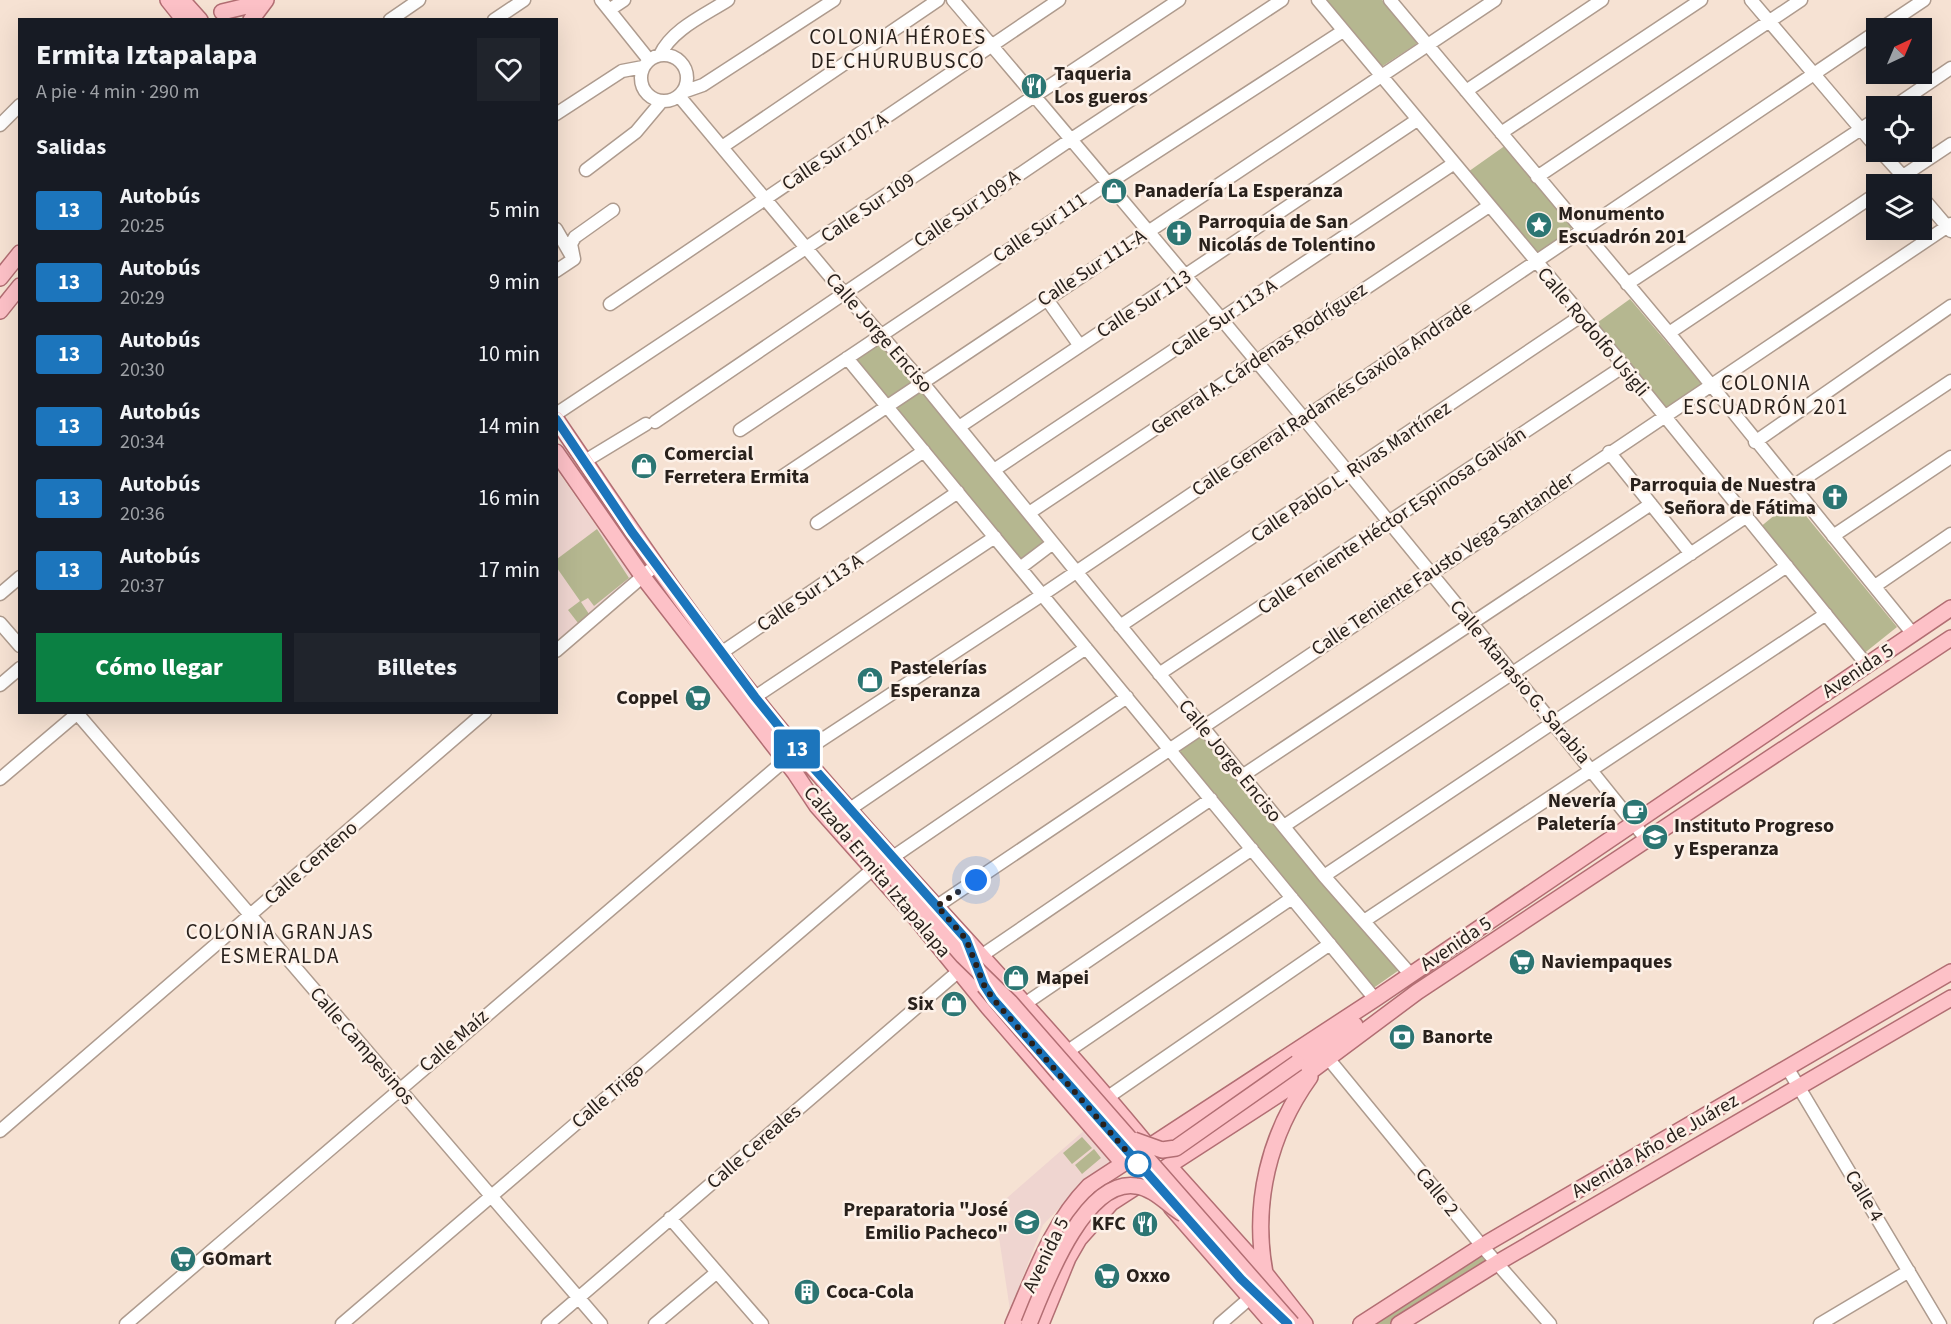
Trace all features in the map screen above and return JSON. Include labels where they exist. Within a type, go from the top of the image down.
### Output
[{"type":"main road","points":[[168,0],[182,18]]},
{"type":"main road","points":[[182,0],[198,18]]},
{"type":"main road","points":[[223,10],[265,1]]},
{"type":"main road","points":[[252,18],[265,1]]},
{"type":"main road","points":[[0,278],[18,256]]},
{"type":"main road","points":[[0,311],[18,288]]},
{"type":"main road","name":"Calzada Ermita Iztapalapa","points":[[558,422],[632,532],[680,598],[801,754],[981,956],[1026,1003],[1148,1146]]},
{"type":"main road","name":"Calzada Ermita Iztapalapa","points":[[558,455],[643,577],[784,761],[825,798],[963,956],[1010,1002],[1290,1324]]},
{"type":"main road","points":[[618,541],[632,532]]},
{"type":"main road","points":[[667,608],[680,598]]},
{"type":"main road","name":"Avenida 5","points":[[1013,1324],[1061,1218],[1089,1186],[1122,1162],[1411,975],[1951,608]]},
{"type":"main road","name":"Avenida 5","points":[[1041,1324],[1068,1258],[1079,1239],[1111,1203],[1287,1089],[1390,1011],[1951,639]]},
{"type":"main road","name":"Calzada Ermita Iztapalapa","points":[[795,773],[817,806],[960,970],[988,1007],[1122,1162]]},
{"type":"main road","name":"Calzada Ermita Iztapalapa","points":[[966,939],[984,985],[998,1004],[1241,1279],[1290,1324]]},
{"type":"main road","name":"Avenida Año de Juárez","points":[[1361,1324],[1482,1246],[1951,972]]},
{"type":"main road","name":"Avenida Año de Juárez","points":[[1399,1324],[1497,1263],[1951,999]]},
{"type":"main road","points":[[1122,1131],[1135,1141],[1150,1148],[1166,1150],[1176,1148],[1297,1063],[1359,1023],[1390,1011]]},
{"type":"main road","points":[[1265,1273],[1260,1240],[1261,1205],[1271,1154],[1293,1103],[1326,1058]]},
{"type":"main road","points":[[1095,1130],[1110,1128],[1116,1122],[1112,1103]]},
{"type":"main road","points":[[1169,1166],[1265,1273],[1305,1324]]},
{"type":"main road","points":[[1147,1181],[1273,1324]]},
{"type":"main road","points":[[1029,1324],[1060,1251],[1088,1212],[1109,1193],[1123,1186],[1140,1186],[1183,1214]]},
{"type":"main road","points":[[1557,1204],[1567,1223]]},
{"type":"main road","points":[[1193,1231],[1196,1216],[1202,1212],[1212,1213]]},
{"type":"street","points":[[393,18],[419,0]]},
{"type":"street","points":[[497,18],[524,0]]},
{"type":"street","points":[[624,0],[605,5],[651,61]]},
{"type":"street","points":[[662,101],[646,93],[642,85],[651,61],[675,35],[728,0]]},
{"type":"street","points":[[586,170],[636,132],[662,101],[703,85],[834,0]]},
{"type":"street","points":[[722,147],[938,0]]},
{"type":"street","name":"Calle Atanasio G. Sarabia","points":[[953,0],[1302,418],[1593,771],[1647,840]]},
{"type":"street","name":"Calle Sur 107 A","points":[[609,304],[1059,0]]},
{"type":"street","name":"Calle Sur 109","points":[[558,413],[1179,0]]},
{"type":"street","name":"Calle Sur 109 A","points":[[585,461],[651,423],[843,292],[1282,0]]},
{"type":"street","name":"Calle Rodolfo Usigli","points":[[1318,0],[1747,516],[1867,665]]},
{"type":"street","points":[[1389,0],[1669,333],[1755,442],[1913,634]]},
{"type":"street","name":"Calle Sur 111-A","points":[[780,478],[1046,298],[1495,0]]},
{"type":"street","points":[[1466,91],[1602,0]]},
{"type":"street","points":[[1501,133],[1701,0]]},
{"type":"street","points":[[1751,0],[1866,135]]},
{"type":"street","points":[[1537,177],[1801,0]]},
{"type":"street","points":[[1897,18],[1924,0]]},
{"type":"street","name":"Calle Sur 111","points":[[740,430],[1107,184],[1343,30]]},
{"type":"street","name":"Calle General Radamés Gaxiola Andrade","points":[[784,761],[801,754],[1042,595],[1866,39]]},
{"type":"street","points":[[558,113],[622,71],[669,56],[684,66],[687,83],[681,94]]},
{"type":"street","points":[[1910,96],[1951,69]]},
{"type":"street","name":"Calle Jorge Enciso","points":[[681,94],[765,199],[922,382],[1324,876],[1411,975]]},
{"type":"street","points":[[0,125],[18,107]]},
{"type":"street","name":"Calle Sur 113","points":[[959,427],[1417,120]]},
{"type":"street","points":[[1627,284],[1866,126]]},
{"type":"street","points":[[1915,174],[1951,144]]},
{"type":"street","points":[[1890,162],[1901,174]]},
{"type":"street","name":"Calle Sur 113 A","points":[[994,470],[1453,164]]},
{"type":"street","points":[[1669,333],[1866,201]]},
{"type":"street","name":"General A. Cárdenas Rodríguez","points":[[1029,513],[1489,206]]},
{"type":"street","points":[[1932,208],[1950,227]]},
{"type":"street","points":[[574,259],[571,244],[575,237],[613,210]]},
{"type":"street","name":"Calle Teniente Fausto Vega Santander","points":[[937,906],[1172,750],[1609,452],[1950,227]]},
{"type":"street","points":[[558,233],[574,259]]},
{"type":"street","points":[[558,270],[574,259]]},
{"type":"street","points":[[1046,298],[1080,346]]},
{"type":"street","points":[[1755,442],[1951,306]]},
{"type":"street","name":"Calle Pablo L. Rivas Martínez","points":[[1120,626],[1581,316]]},
{"type":"street","name":"Calle Jorge Enciso","points":[[847,358],[1375,999]]},
{"type":"street","name":"Calle Teniente Héctor Espinosa Galván","points":[[1159,674],[1389,524],[1623,366]]},
{"type":"street","points":[[1792,487],[1951,381]]},
{"type":"street","points":[[817,523],[924,451]]},
{"type":"street","points":[[1609,452],[1691,554]]},
{"type":"street","points":[[1833,536],[1951,457]]},
{"type":"street","name":"Calle Sur 113 A","points":[[721,653],[958,492]]},
{"type":"street","points":[[1242,776],[1473,625],[1651,504]]},
{"type":"street","points":[[1284,826],[1514,675],[1747,516]]},
{"type":"street","points":[[1875,586],[1951,534]]},
{"type":"street","points":[[755,697],[995,537]]},
{"type":"street","points":[[1020,568],[1053,543]]},
{"type":"street","points":[[558,649],[656,565]]},
{"type":"street","points":[[1324,876],[1787,566]]},
{"type":"street","points":[[0,594],[18,579]]},
{"type":"street","points":[[1364,921],[1593,771],[1826,614]]},
{"type":"street","points":[[0,623],[18,644]]},
{"type":"street","points":[[850,809],[1086,648]]},
{"type":"street","points":[[0,685],[18,670]]},
{"type":"street","points":[[894,857],[1127,697]]},
{"type":"street","points":[[0,779],[76,714]]},
{"type":"street","name":"Calle Campesinos","points":[[78,714],[601,1324]]},
{"type":"street","name":"Calle Centeno","points":[[0,1131],[483,714]]},
{"type":"street","name":"Calle Maíz","points":[[126,1324],[784,761]]},
{"type":"street","points":[[981,956],[1211,799]]},
{"type":"street","points":[[1026,1003],[1252,849]]},
{"type":"street","name":"Calle Trigo","points":[[342,1324],[873,869]]},
{"type":"street","points":[[1068,1051],[1292,898]]},
{"type":"street","points":[[1112,1103],[1330,944]]},
{"type":"street","name":"Calle Cereales","points":[[548,1324],[960,970]]},
{"type":"street","name":"Calle 2","points":[[1326,1058],[1550,1324]]},
{"type":"street","name":"Calle 4","points":[[1788,1069],[1940,1324]]},
{"type":"street","points":[[670,1218],[761,1324]]},
{"type":"street","points":[[1820,1324],[1909,1271]]},
{"type":"street","points":[[655,1324],[716,1273]]},
{"type":"street","points":[[1220,1324],[1250,1298]]},
{"type":"shaded area","points":[[558,472],[633,578],[558,642]]},
{"type":"shaded area","name":"Preparatoria \"José Emilio Pacheco\"","points":[[1087,1128],[1111,1155],[1111,1162],[1081,1185],[1043,1225],[1010,1310],[998,1231],[1012,1219],[1000,1204]]},
{"type":"green space","points":[[1321,0],[1382,0],[1418,43],[1378,69]]},
{"type":"green space","points":[[1506,145],[1573,227],[1534,257],[1465,174]]},
{"type":"green space","points":[[1630,299],[1702,384],[1664,410],[1594,325]]},
{"type":"green space","points":[[878,339],[922,382],[1049,544],[1022,564],[853,359]]},
{"type":"green space","points":[[1793,500],[1897,627],[1862,655],[1759,528]]},
{"type":"green space","points":[[597,529],[629,578],[594,606],[588,598],[581,602],[589,614],[578,623],[568,610],[580,601],[558,569],[558,558]]},
{"type":"green space","points":[[1203,734],[1402,968],[1372,989],[1175,754]]},
{"type":"green space","points":[[1082,1137],[1092,1148],[1072,1164],[1063,1153]]},
{"type":"green space","points":[[1094,1149],[1101,1158],[1082,1174],[1075,1165]]},
{"type":"green space","points":[[1480,1252],[1492,1264],[1395,1324],[1373,1324]]},
{"type":"bus line","name":"13","points":[[558,422],[632,532],[755,697],[801,754],[966,939],[984,985],[993,999],[1241,1279],[1288,1324]]},
{"type":"place","name":"Taqueria Los gueros","points":[[1034,86]]},
{"type":"place","name":"Panadería La Esperanza","points":[[1114,191]]},
{"type":"place","name":"Monumento Escuadrón 201","points":[[1539,225]]},
{"type":"place","name":"Parroquia de San Nicolás de Tolentino","points":[[1179,233]]},
{"type":"place","name":"Comercial Ferretera Ermita","points":[[644,466]]},
{"type":"place","name":"Parroquia de Nuestra Señora de Fátima","points":[[1835,497]]},
{"type":"place","name":"Pastelerías Esperanza","points":[[870,680]]},
{"type":"place","name":"Coppel","points":[[698,698]]},
{"type":"place","name":"Nevería Paletería","points":[[1635,812]]},
{"type":"place","name":"Instituto Progreso y Esperanza","points":[[1655,837]]},
{"type":"place","name":"Naviempaques","points":[[1522,962]]},
{"type":"place","name":"Mapei","points":[[1016,978]]},
{"type":"place","name":"Six","points":[[954,1004]]},
{"type":"place","name":"Banorte","points":[[1402,1037]]},
{"type":"place","name":"Preparatoria \"José Emilio Pacheco\"","points":[[1027,1222]]},
{"type":"place","name":"KFC","points":[[1145,1224]]},
{"type":"place","name":"GOmart","points":[[183,1259]]},
{"type":"place","name":"Oxxo","points":[[1107,1276]]},
{"type":"place","name":"Coca-Cola","points":[[807,1292]]},
{"type":"district","name":"COLONIA HÉROES DE CHURUBUSCO","points":[[898,49]]},
{"type":"district","name":"COLONIA ESCUADRÓN 201","points":[[1766,395]]},
{"type":"district","name":"COLONIA GRANJAS ESMERALDA","points":[[280,944]]},
{"type":"route","points":[[976,880],[937,906],[966,939],[984,985],[993,999],[1138,1164]]}]
